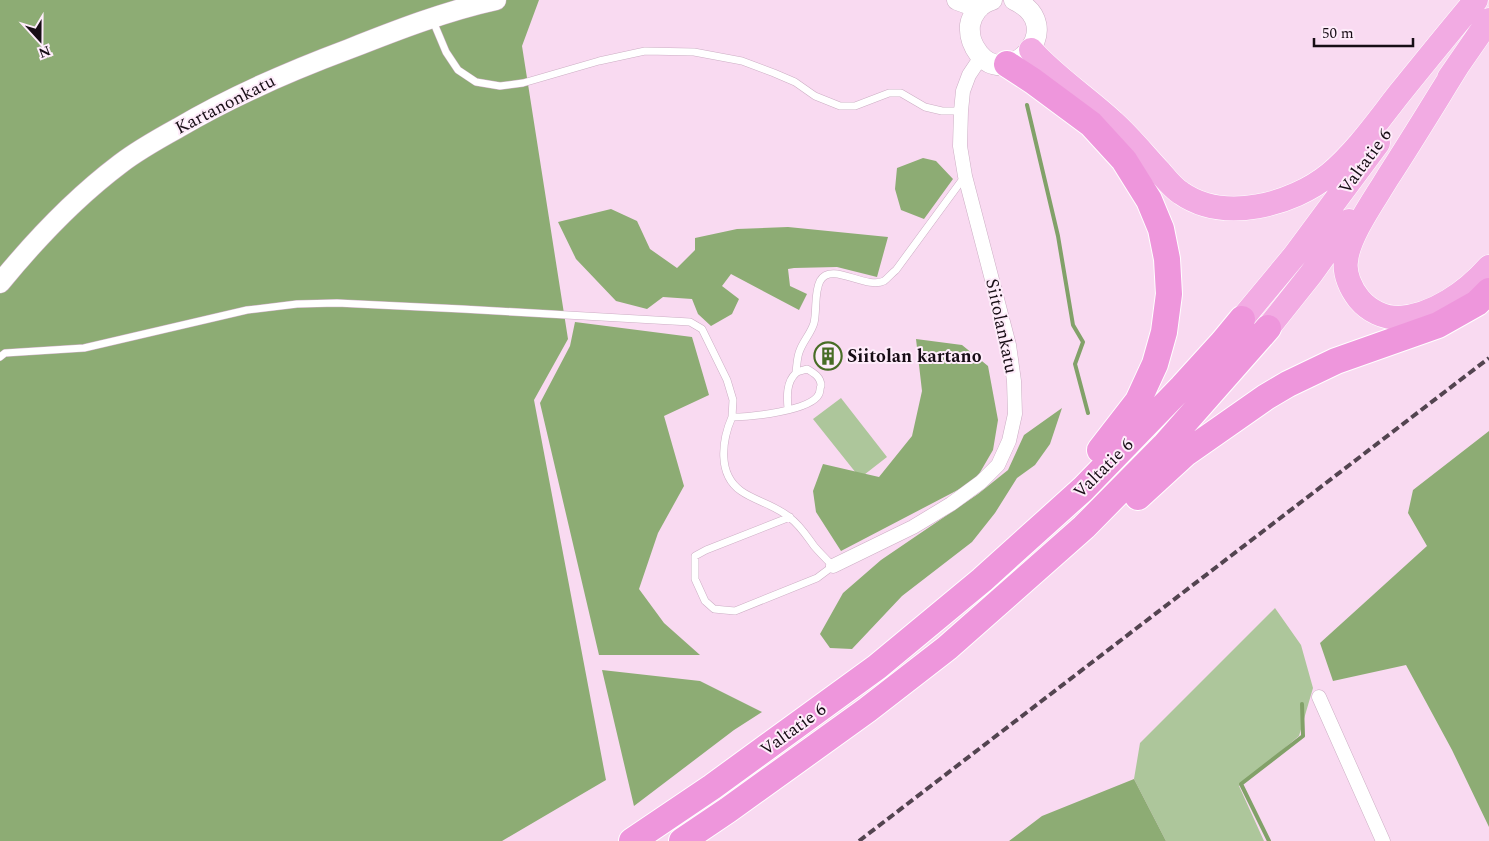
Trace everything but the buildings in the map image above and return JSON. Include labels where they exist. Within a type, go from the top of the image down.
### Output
[{"type":"highway","points":[[1031,50],[1044,65],[1114,122],[1167,180],[1182,193],[1204,204],[1228,209],[1248,207],[1278,201],[1304,191],[1328,175],[1355,151],[1477,0]]},
{"type":"highway","name":"Valtatie 6","points":[[632,841],[712,787],[878,667],[982,580],[1083,489],[1223,342],[1295,256],[1363,165],[1477,0]]},
{"type":"highway","name":"Valtatie 6","points":[[682,841],[867,710],[947,648],[1084,527],[1164,446],[1235,367],[1317,266],[1384,173],[1489,20]]},
{"type":"highway","points":[[878,667],[1043,511],[1108,442],[1138,401],[1155,364],[1164,332],[1170,294],[1167,259],[1161,229],[1149,200],[1124,160],[1091,124],[1007,64]]},
{"type":"highway","points":[[1458,65],[1364,216],[1347,250],[1345,263],[1348,279],[1355,294],[1362,303],[1380,315],[1394,318],[1420,314],[1435,308],[1472,284],[1489,267]]},
{"type":"highway","points":[[1030,575],[1088,543],[1186,453],[1266,397],[1336,361],[1438,325],[1477,303],[1489,291]]},
{"type":"main road","name":"Kartanonkatu","points":[[0,283],[55,220],[121,163],[203,113],[308,64],[432,18],[496,0]]},
{"type":"main road","points":[[957,0],[985,4]]},
{"type":"main road","points":[[985,4],[971,19],[969,33],[972,46],[989,62],[1007,64],[1021,59],[1031,50],[1035,41],[1036,6],[1022,4],[1014,0]]},
{"type":"street","name":"Siitolankatu","points":[[832,566],[913,527],[951,504],[980,482],[998,465],[1009,441],[1015,414],[1014,381],[1009,345],[965,176],[960,146],[963,92],[968,75],[981,56]]},
{"type":"street","points":[[1319,697],[1383,841]]},
{"type":"lane","points":[[432,18],[440,40],[458,70],[476,82],[500,86],[523,83],[645,50],[694,52],[742,61],[795,82],[815,96],[840,106],[855,106],[889,93],[901,93],[925,107],[942,111],[961,111]]},
{"type":"lane","points":[[788,409],[787,393],[796,372],[799,352],[812,332],[820,280],[827,275],[838,274],[871,284],[884,281],[896,270],[965,176]]},
{"type":"lane","points":[[0,357],[5,354],[84,348],[248,310],[297,304],[337,303],[452,308],[690,322],[702,329],[726,380],[733,400],[732,416],[724,442],[724,464],[729,478],[741,491],[790,517],[800,526],[832,566],[817,578],[735,611],[714,609],[705,601],[695,578],[695,556],[790,517]]},
{"type":"lane","points":[[732,416],[750,416],[788,409],[802,406],[813,400],[820,393],[821,383],[816,374],[807,369],[796,372]]},
{"type":"green space","points":[[0,0],[539,0],[522,46],[568,339],[534,400],[606,780],[502,841],[0,841]]},
{"type":"green space","points":[[923,158],[936,161],[953,179],[924,219],[901,210],[895,189],[897,168]]},
{"type":"green space","points":[[611,209],[637,221],[650,249],[677,268],[695,250],[695,238],[737,229],[788,227],[888,237],[877,277],[837,267],[788,269],[790,286],[807,294],[799,310],[731,274],[722,286],[739,299],[732,314],[711,326],[698,314],[692,299],[663,297],[647,309],[616,301],[576,259],[558,222]]},
{"type":"green space","points":[[575,322],[692,337],[709,395],[664,416],[684,486],[658,533],[639,589],[664,623],[700,655],[599,655],[540,403],[570,346]]},
{"type":"green space","points":[[916,339],[962,345],[988,366],[998,420],[993,450],[975,481],[841,551],[816,512],[813,491],[823,464],[879,477],[912,436],[922,391]]},
{"type":"green space","points":[[841,398],[887,457],[860,478],[813,419]]},
{"type":"green space","points":[[1062,408],[1050,444],[1035,465],[1017,478],[995,513],[972,542],[902,596],[852,649],[830,648],[820,634],[843,593],[881,560],[978,494],[1008,470],[1024,435]]},
{"type":"green space","points":[[1489,431],[1489,827],[1452,750],[1406,665],[1333,681],[1320,643],[1427,546],[1408,513],[1413,490]]},
{"type":"green space","points":[[1275,608],[1301,645],[1313,688],[1299,736],[1239,786],[1264,841],[1166,841],[1134,779],[1140,743]]},
{"type":"green space","points":[[602,670],[700,681],[762,712],[734,730],[634,806]]},
{"type":"green space","points":[[1134,779],[1166,841],[1009,841],[1042,816]]},
{"type":"waterway","points":[[1027,105],[1058,236],[1073,325],[1083,342],[1075,364],[1088,413]]},
{"type":"waterway","points":[[1269,841],[1241,784],[1303,736],[1302,704]]},
{"type":"railway","points":[[859,841],[1489,358]]},
{"type":"place","name":"Siitolan kartano","points":[[828,356]]}]
